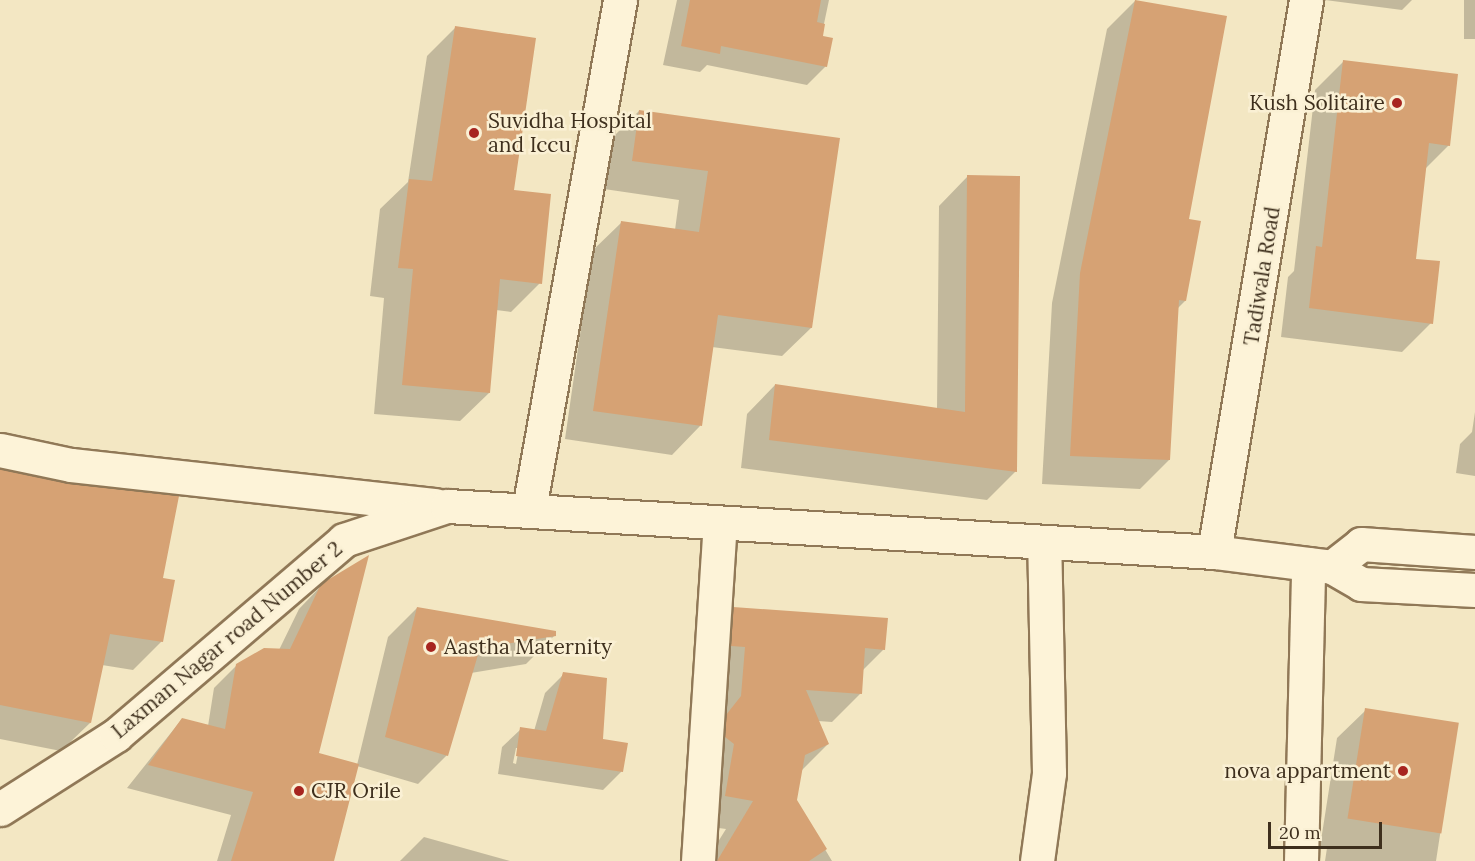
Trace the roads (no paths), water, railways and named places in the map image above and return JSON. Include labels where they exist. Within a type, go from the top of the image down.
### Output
[{"type":"street","points":[[529,509],[620,0]]},
{"type":"street","name":"Tadiwala Road","points":[[1214,552],[1306,0]]},
{"type":"street","points":[[0,450],[71,465],[447,506]]},
{"type":"street","name":"Laxman Nagar road Number 2","points":[[0,809],[116,735],[344,540],[447,506],[529,509],[720,525],[1214,552],[1320,565]]},
{"type":"street","points":[[698,861],[720,525]]},
{"type":"street","points":[[1037,861],[1049,774],[1044,543]]},
{"type":"street","points":[[1320,565],[1361,544],[1475,552]]},
{"type":"street","points":[[1320,565],[1360,584],[1475,590]]},
{"type":"street","points":[[1302,861],[1320,565]]},
{"type":"place","name":"Kush Solitaire","points":[[1397,103]]},
{"type":"place","name":"Suvidha Hospital and Iccu","points":[[474,133]]},
{"type":"place","name":"Aastha Maternity","points":[[431,647]]},
{"type":"place","name":"nova appartment","points":[[1403,771]]},
{"type":"place","name":"CJR Orile","points":[[299,791]]}]
